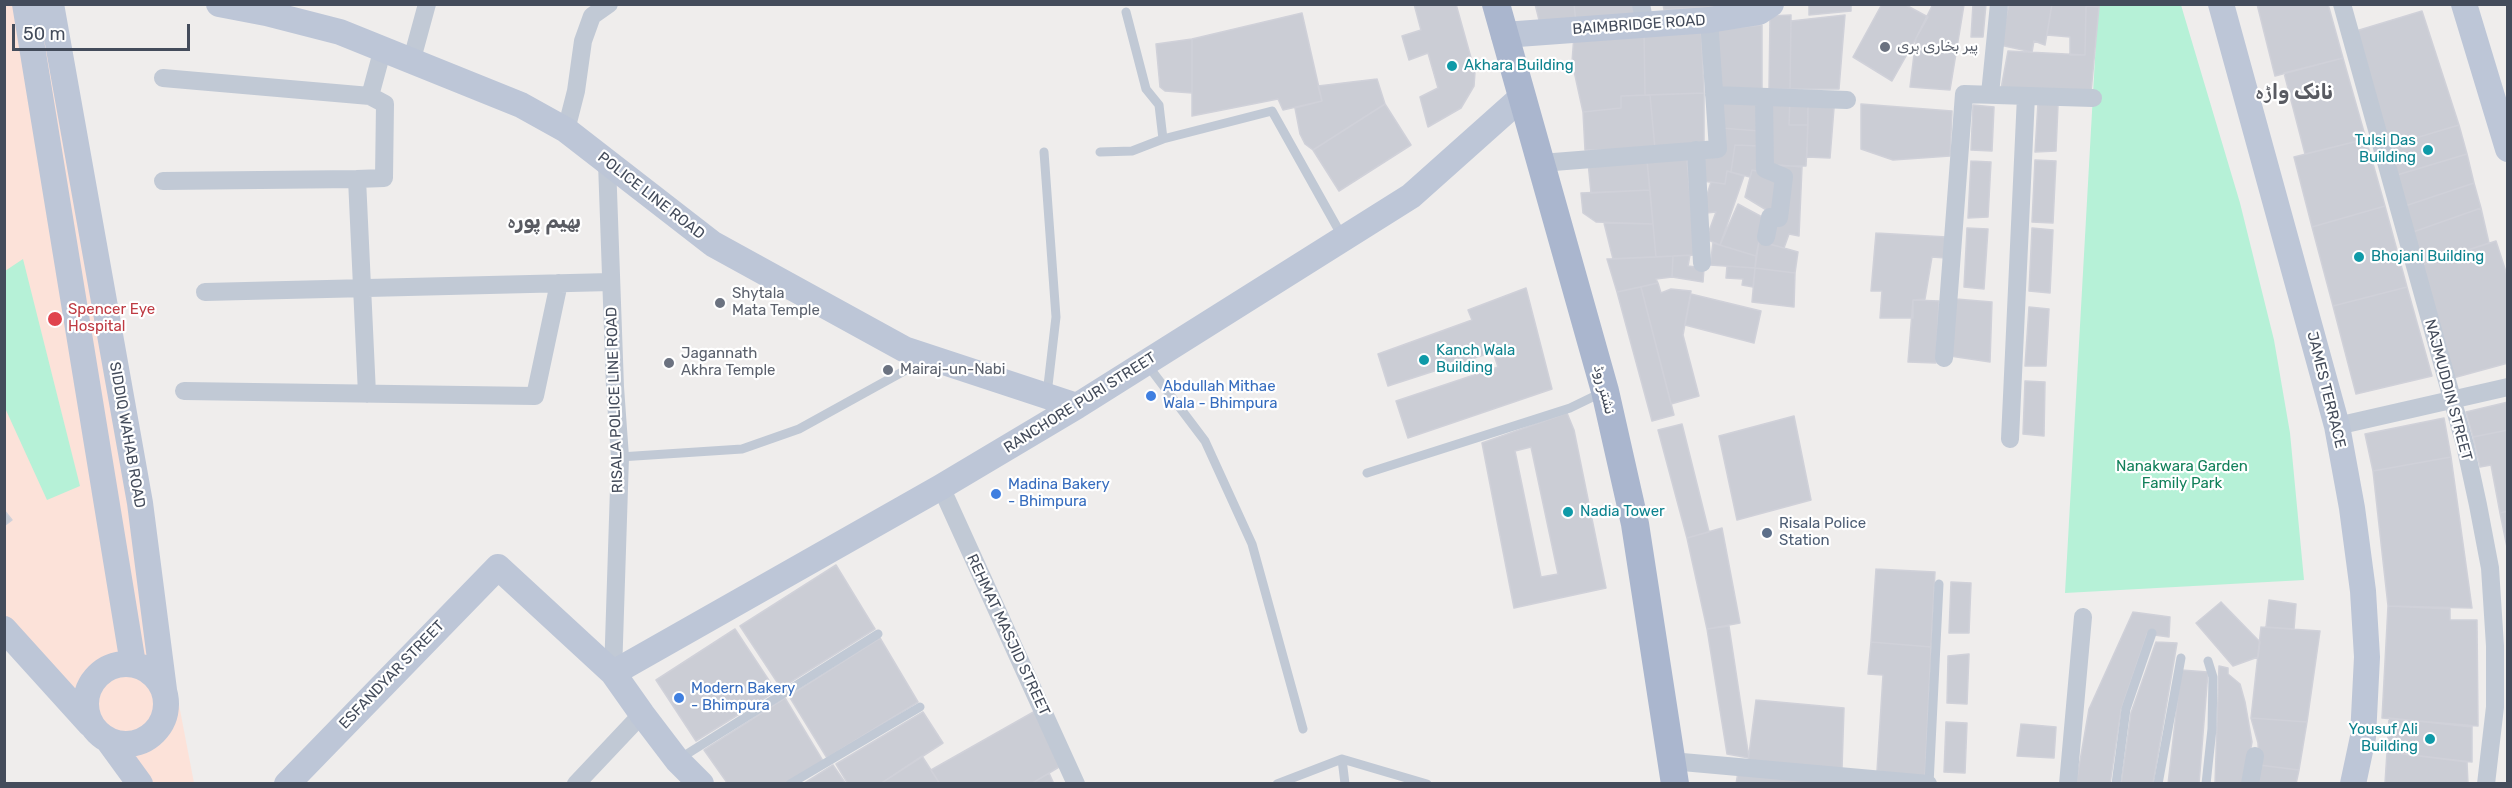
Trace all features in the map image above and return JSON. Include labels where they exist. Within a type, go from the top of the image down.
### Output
[{"type":"main road","name":"نشتر روڈ","points":[[1496,4],[1605,391],[1635,524],[1673,772]]},
{"type":"street","name":"SIDDIQ WAHAB ROAD","points":[[25,4],[133,664]]},
{"type":"street","name":"SIDDIQ WAHAB ROAD","points":[[51,4],[140,503],[164,690]]},
{"type":"street","name":"POLICE LINE ROAD","points":[[219,4],[266,9],[340,32],[412,59],[521,105],[566,130],[713,244],[904,349],[1077,406]]},
{"type":"street","points":[[412,59],[427,4]]},
{"type":"street","name":"BAIMBRIDGE ROAD","points":[[1504,35],[1643,15],[1709,20],[1759,12],[1772,4]]},
{"type":"street","points":[[1990,94],[1999,4]]},
{"type":"street","name":"JAMES TERRACE","points":[[2221,4],[2337,426],[2363,591],[2367,657],[2363,737],[2353,783]]},
{"type":"street","name":"NAJMUDDIN STREET","points":[[2342,4],[2467,455],[2490,568],[2495,646],[2495,707],[2486,783]]},
{"type":"street","points":[[2464,4],[2508,149]]},
{"type":"street","points":[[566,130],[576,91],[583,41],[592,16],[599,7]]},
{"type":"street","points":[[1541,163],[1718,149],[1709,20]]},
{"type":"street","points":[[370,96],[383,48]]},
{"type":"street","points":[[163,78],[370,96],[385,104],[384,178],[163,182]]},
{"type":"street","points":[[1944,358],[1964,94],[2093,98]]},
{"type":"street","points":[[1714,95],[1847,100]]},
{"type":"street","points":[[2010,439],[2026,96]]},
{"type":"street","name":"RANCHORE PURI STREET","points":[[614,673],[941,488],[1077,406],[1411,196],[1522,97]]},
{"type":"street","points":[[1764,97],[1765,169],[1784,177],[1779,218],[1770,217],[1766,237]]},
{"type":"street","points":[[1696,150],[1702,263]]},
{"type":"street","name":"RISALA POLICE LINE ROAD","points":[[607,163],[615,387],[620,457],[614,673]]},
{"type":"street","points":[[357,179],[367,394]]},
{"type":"street","points":[[205,292],[611,282]]},
{"type":"street","points":[[184,391],[535,396],[559,283]]},
{"type":"street","points":[[2337,426],[2508,387]]},
{"type":"street","name":"REHMAT MASJID STREET","points":[[941,488],[1076,783]]},
{"type":"street","name":"ESFANDYAR STREET","points":[[287,783],[498,567],[614,673]]},
{"type":"street","points":[[2068,783],[2083,617]]},
{"type":"street","points":[[4,629],[100,733],[129,744],[148,737],[162,721],[166,701],[164,690],[152,673],[133,664],[112,666],[95,677],[86,696],[88,717],[100,733],[140,783]]},
{"type":"street","points":[[614,673],[677,760],[701,783]]},
{"type":"street","points":[[576,783],[642,714]]},
{"type":"street","points":[[2250,783],[2255,756]]},
{"type":"street","points":[[1673,772],[1928,783]]},
{"type":"lane","points":[[1126,12],[1146,89],[1159,105],[1163,139]]},
{"type":"lane","points":[[1100,152],[1132,151],[1163,139],[1272,111],[1343,238]]},
{"type":"lane","points":[[1044,152],[1056,317],[1047,396]]},
{"type":"lane","points":[[620,457],[742,449],[799,429],[930,357]]},
{"type":"lane","points":[[1146,363],[1205,441],[1252,544],[1303,729]]},
{"type":"lane","points":[[1367,472],[1570,408],[1605,391]]},
{"type":"lane","points":[[1928,783],[1939,584]]},
{"type":"lane","points":[[2116,783],[2126,709],[2152,633]]},
{"type":"lane","points":[[677,760],[878,634]]},
{"type":"lane","points":[[2158,783],[2181,658]]},
{"type":"lane","points":[[2206,783],[2212,729],[2213,677],[2208,661]]},
{"type":"lane","points":[[790,783],[920,707]]},
{"type":"lane","points":[[1277,783],[1342,759],[1427,783]]},
{"type":"lane","points":[[1342,759],[1345,783]]},
{"type":"shaded area","name":"Spencer Eye Hospital","points":[[4,5],[45,5],[194,783],[136,783],[5,634]]},
{"type":"green space","name":"Nanakwara Garden Family Park","points":[[2098,5],[2181,5],[2240,203],[2274,340],[2290,433],[2304,580],[2065,593]]},
{"type":"green space","points":[[23,259],[80,486],[47,500],[5,408],[5,271]]},
{"type":"building","name":"Akhara Building","points":[[1414,4],[1456,4],[1475,72],[1474,86],[1461,108],[1428,127],[1420,97],[1438,88],[1428,53],[1409,60],[1402,36],[1421,30]]},
{"type":"building","points":[[1535,4],[1574,4],[1576,23],[1540,24]]},
{"type":"building","points":[[1574,4],[1633,4],[1635,17],[1576,23]]},
{"type":"building","points":[[1663,4],[1743,4],[1743,5],[1664,10]]},
{"type":"building","points":[[1809,4],[1851,4],[1851,11],[1809,15]]},
{"type":"building","name":"پیر بخاری ہری","points":[[1882,4],[1904,4],[1928,17],[1892,81],[1853,57]]},
{"type":"building","points":[[1933,4],[1964,5],[1950,90],[1910,87],[1916,38]]},
{"type":"building","points":[[1973,4],[1986,4],[1983,37],[1971,37]]},
{"type":"building","points":[[2009,4],[2052,4],[2045,45],[2034,41],[2032,52],[2000,45]]},
{"type":"building","points":[[2052,4],[2099,4],[2099,7],[2086,6],[2085,55],[2070,55],[2070,37],[2047,35]]},
{"type":"building","points":[[2257,4],[2328,4],[2343,58],[2275,76]]},
{"type":"building","points":[[2086,6],[2099,7],[2091,92],[2001,89],[2008,51],[2085,55]]},
{"type":"building","points":[[2422,11],[2459,125],[2389,146],[2356,31]]},
{"type":"building","points":[[1302,13],[1322,101],[1283,110],[1278,99],[1192,116],[1192,39]]},
{"type":"building","points":[[1791,15],[1790,89],[1769,89],[1770,16]]},
{"type":"building","points":[[1845,15],[1839,89],[1790,89],[1791,21]]},
{"type":"building","points":[[1712,24],[1735,28],[1762,25],[1762,89],[1718,88]]},
{"type":"building","points":[[1701,25],[1704,93],[1645,95],[1644,31]]},
{"type":"building","points":[[1644,31],[1645,95],[1621,96],[1621,108],[1583,112],[1572,62],[1574,35]]},
{"type":"building","points":[[1192,39],[1192,93],[1165,91],[1160,87],[1156,44]]},
{"type":"building","points":[[2343,58],[2366,139],[2305,154],[2284,73]]},
{"type":"building","points":[[1377,79],[1385,104],[1313,150],[1305,144],[1300,134],[1295,108],[1322,101],[1318,86]]},
{"type":"building","points":[[1704,93],[1704,144],[1655,149],[1650,95]]},
{"type":"building","points":[[1650,95],[1655,149],[1585,150],[1583,112],[1621,108],[1621,96]]},
{"type":"building","points":[[1760,96],[1760,131],[1721,128],[1720,98]]},
{"type":"building","points":[[1770,97],[1790,98],[1789,125],[1808,125],[1806,166],[1769,166]]},
{"type":"building","points":[[1790,98],[1808,99],[1808,125],[1789,125]]},
{"type":"building","points":[[2038,103],[2058,105],[2056,151],[2035,152]]},
{"type":"building","points":[[1385,104],[1411,145],[1339,191],[1313,150]]},
{"type":"building","points":[[1861,104],[1952,111],[1950,156],[1893,160],[1861,149]]},
{"type":"building","points":[[1808,105],[1834,108],[1830,158],[1807,157]]},
{"type":"building","points":[[1973,105],[1994,107],[1992,151],[1971,150]]},
{"type":"building","name":"Tulsi Das Building","points":[[2459,125],[2467,154],[2397,175],[2389,146]]},
{"type":"building","points":[[1721,128],[1760,131],[1760,146],[1735,145],[1731,172],[1727,171],[1725,184],[1702,181],[1704,155]]},
{"type":"building","points":[[2366,139],[2385,206],[2312,227],[2294,157]]},
{"type":"building","points":[[1735,145],[1760,146],[1762,172],[1752,170],[1750,177],[1731,172]]},
{"type":"building","points":[[2467,154],[2474,183],[2405,206],[2397,175]]},
{"type":"building","points":[[1687,159],[1695,255],[1656,257],[1647,161]]},
{"type":"building","points":[[2035,160],[2056,161],[2053,223],[2032,222]]},
{"type":"building","points":[[1647,161],[1650,190],[1591,193],[1588,162]]},
{"type":"building","points":[[1971,161],[1991,162],[1988,217],[1968,218]]},
{"type":"building","points":[[1779,165],[1802,167],[1799,236],[1789,234],[1784,248],[1769,244]]},
{"type":"building","points":[[1752,170],[1780,175],[1773,214],[1745,197]]},
{"type":"building","points":[[1727,171],[1744,176],[1720,245],[1706,239],[1716,212],[1706,213],[1706,198],[1711,182],[1725,184]]},
{"type":"building","points":[[2474,183],[2481,208],[2413,232],[2405,206]]},
{"type":"building","points":[[1650,190],[1653,224],[1596,222],[1583,213],[1581,193]]},
{"type":"building","points":[[1738,204],[1764,218],[1756,256],[1720,245]]},
{"type":"building","name":"Bhojani Building","points":[[2385,206],[2407,287],[2333,306],[2312,227]]},
{"type":"building","points":[[2481,208],[2489,243],[2422,265],[2413,232]]},
{"type":"building","points":[[1604,223],[1653,224],[1656,257],[1613,259]]},
{"type":"building","points":[[1967,228],[1988,229],[1984,289],[1964,287]]},
{"type":"building","points":[[2032,228],[2053,230],[2050,293],[2029,291]]},
{"type":"building","points":[[1876,233],[1947,237],[1946,258],[1932,257],[1925,299],[1913,300],[1913,318],[1880,318],[1882,291],[1871,291]]},
{"type":"building","points":[[1759,241],[1798,252],[1795,273],[1755,268]]},
{"type":"building","points":[[2496,241],[2508,278],[2508,363],[2453,378],[2422,265]]},
{"type":"building","points":[[1713,243],[1756,256],[1755,268],[1710,265]]},
{"type":"building","points":[[1690,255],[1688,266],[1704,268],[1703,282],[1672,277],[1673,256]]},
{"type":"building","points":[[1673,256],[1672,277],[1656,279],[1658,283],[1617,292],[1607,259]]},
{"type":"building","points":[[1727,266],[1755,268],[1753,287],[1742,285],[1743,279],[1726,278]]},
{"type":"building","points":[[1755,268],[1795,273],[1794,307],[1752,302]]},
{"type":"building","points":[[1658,283],[1661,293],[1671,289],[1691,291],[1683,335],[1699,396],[1671,404],[1641,287]]},
{"type":"building","points":[[1641,287],[1674,415],[1652,421],[1617,292]]},
{"type":"building","points":[[2407,287],[2432,376],[2356,394],[2333,306]]},
{"type":"building","name":"Kanch Wala Building","points":[[1526,288],[1552,389],[1408,438],[1396,401],[1498,367],[1493,352],[1388,386],[1378,354],[1472,320],[1468,310]]},
{"type":"building","points":[[1691,294],[1761,311],[1754,343],[1685,325]]},
{"type":"building","points":[[1956,299],[1992,302],[1990,362],[1950,356]]},
{"type":"building","points":[[1913,300],[1939,301],[1936,363],[1908,362]]},
{"type":"building","points":[[2029,307],[2049,309],[2046,366],[2025,366]]},
{"type":"building","points":[[2025,381],[2045,382],[2044,436],[2023,434]]},
{"type":"building","points":[[2508,402],[2508,430],[2473,437],[2466,412]]},
{"type":"building","name":"Nadia Tower","points":[[1567,413],[1574,430],[1606,588],[1514,608],[1482,443]],"holes":[[[1531,447],[1558,574],[1541,577],[1515,451]]]},
{"type":"building","points":[[1794,416],[1811,500],[1737,520],[1719,436]]},
{"type":"building","points":[[2444,418],[2451,457],[2373,471],[2365,434]]},
{"type":"building","points":[[1682,424],[1709,532],[1687,538],[1658,430]]},
{"type":"building","points":[[2508,430],[2508,511],[2500,513],[2491,465],[2480,467],[2473,437]]},
{"type":"building","points":[[2451,457],[2472,608],[2388,606],[2373,471]]},
{"type":"building","points":[[4,510],[12,520],[4,526]]},
{"type":"building","points":[[2508,511],[2508,552],[2500,513]]},
{"type":"building","points":[[1722,528],[1740,623],[1707,629],[1687,538]]},
{"type":"building","points":[[836,565],[875,629],[781,688],[740,626]]},
{"type":"building","points":[[1876,569],[1935,572],[1931,647],[1871,642]]},
{"type":"building","points":[[1951,582],[1971,583],[1969,633],[1949,633]]},
{"type":"building","points":[[2269,600],[2296,604],[2294,629],[2266,627]]},
{"type":"building","points":[[2221,602],[2260,642],[2258,657],[2233,666],[2196,623]]},
{"type":"building","points":[[2388,606],[2450,609],[2450,620],[2477,620],[2478,726],[2382,718]]},
{"type":"building","points":[[2133,612],[2170,617],[2169,637],[2147,634],[2121,710],[2110,784],[2076,784],[2089,709]]},
{"type":"building","points":[[1729,626],[1749,758],[1727,754],[1707,629]]},
{"type":"building","points":[[2261,627],[2320,631],[2307,722],[2251,718]]},
{"type":"building","points":[[735,629],[776,691],[696,741],[656,680]]},
{"type":"building","points":[[880,638],[918,702],[827,758],[789,696]]},
{"type":"building","points":[[1871,642],[1931,647],[1925,777],[1877,771],[1883,675],[1868,674]]},
{"type":"building","points":[[2156,642],[2177,643],[2153,784],[2121,784],[2131,713]]},
{"type":"building","points":[[1969,654],[1967,704],[1947,703],[1948,656]]},
{"type":"building","points":[[2219,666],[2228,668],[2228,674],[2240,684],[2245,702],[2252,742],[2245,784],[2215,784]]},
{"type":"building","points":[[2181,670],[2208,672],[2199,784],[2168,784]]},
{"type":"building","points":[[785,698],[823,761],[788,784],[728,784],[704,750]]},
{"type":"building","points":[[1756,700],[1844,708],[1842,769],[1748,762]]},
{"type":"building","points":[[1037,710],[1059,767],[1031,784],[940,784],[931,770]]},
{"type":"building","points":[[923,712],[943,743],[880,784],[848,784],[836,764]]},
{"type":"building","points":[[2251,718],[2307,722],[2299,770],[2259,765],[2258,743]]},
{"type":"building","name":"Yousuf Ali Building","points":[[2389,718],[2472,727],[2472,762],[2387,752]]},
{"type":"building","points":[[1946,722],[1967,723],[1965,773],[1944,772]]},
{"type":"building","points":[[2021,724],[2056,727],[2054,758],[2017,756]]},
{"type":"building","points":[[2387,752],[2467,762],[2468,784],[2385,783]]},
{"type":"building","points":[[922,756],[940,784],[880,784]]},
{"type":"building","points":[[833,765],[846,784],[803,784]]},
{"type":"building","points":[[2259,765],[2299,770],[2296,784],[2257,784]]},
{"type":"building","points":[[1738,772],[1828,784],[1736,784]]},
{"type":"building","points":[[1049,773],[1054,784],[1031,784]]},
{"type":"place","name":"پیر بخاری ہری","points":[[1885,47]]},
{"type":"place","name":"Akhara Building","points":[[1452,66]]},
{"type":"place","name":"Tulsi Das Building","points":[[2428,150]]},
{"type":"place","name":"Bhojani Building","points":[[2359,257]]},
{"type":"place","name":"Shytala Mata Temple","points":[[720,303]]},
{"type":"place","name":"Spencer Eye Hospital","points":[[55,319]]},
{"type":"place","name":"Kanch Wala Building","points":[[1424,360]]},
{"type":"place","name":"Jagannath Akhra Temple","points":[[669,363]]},
{"type":"place","name":"Mairaj-un-Nabi","points":[[888,370]]},
{"type":"place","name":"Abdullah Mithae Wala - Bhimpura","points":[[1151,396]]},
{"type":"place","name":"Madina Bakery - Bhimpura","points":[[996,494]]},
{"type":"place","name":"Nadia Tower","points":[[1568,512]]},
{"type":"place","name":"Risala Police Station","points":[[1767,533]]},
{"type":"place","name":"Modern Bakery - Bhimpura","points":[[679,698]]},
{"type":"place","name":"Yousuf Ali Building","points":[[2430,739]]},
{"type":"district","name":"نانک واڑہ","points":[[2294,93]]},
{"type":"district","name":"بھیم پورہ","points":[[544,222]]}]
